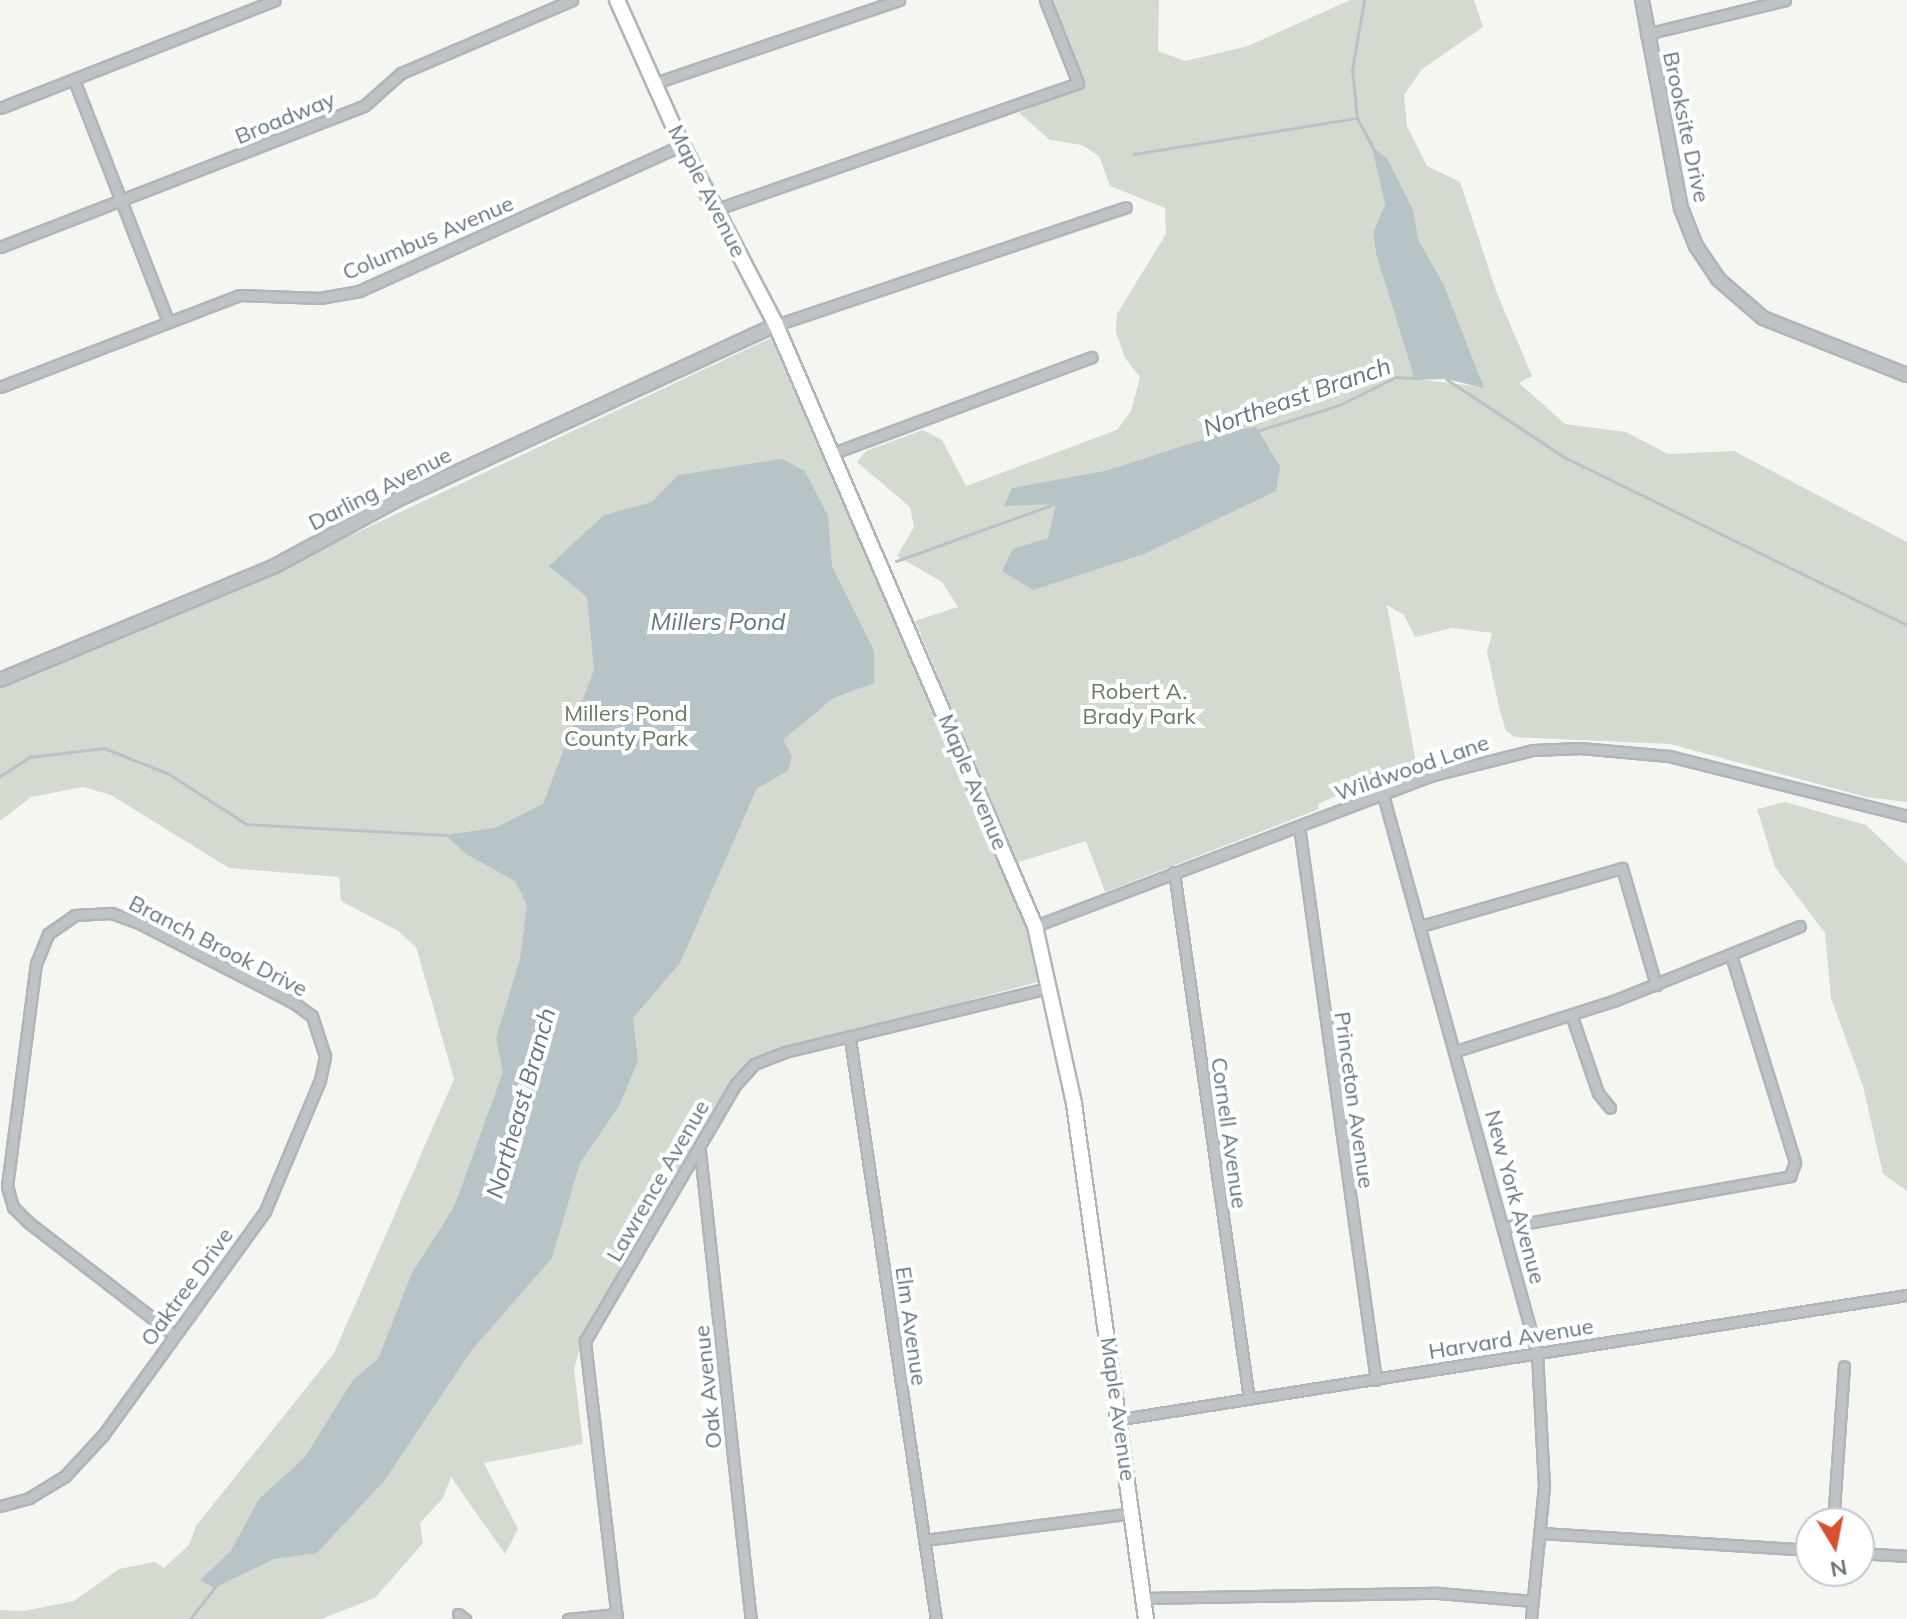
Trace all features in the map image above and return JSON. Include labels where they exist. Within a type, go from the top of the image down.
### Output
[{"type":"main road","name":"Maple Avenue","points":[[617,0],[652,84],[776,325],[1035,926],[1074,1104],[1121,1419],[1146,1619]]},
{"type":"street","points":[[0,108],[275,0]]},
{"type":"street","name":"Broadway","points":[[0,247],[364,106],[401,73],[572,0]]},
{"type":"street","points":[[652,84],[899,0]]},
{"type":"street","points":[[717,209],[1078,83],[1045,0]]},
{"type":"street","name":"Brooksite Drive","points":[[1642,0],[1681,208],[1696,246],[1718,279],[1763,318],[1907,375]]},
{"type":"street","points":[[1646,34],[1785,0]]},
{"type":"street","points":[[74,80],[168,321]]},
{"type":"street","name":"Columbus Avenue","points":[[0,387],[240,295],[320,298],[359,291],[682,145]]},
{"type":"street","points":[[776,325],[1126,207]]},
{"type":"street","name":"Darling Avenue","points":[[0,680],[273,567],[467,467],[776,325]]},
{"type":"street","points":[[831,454],[1092,357]]},
{"type":"street","name":"Wildwood Lane","points":[[1035,926],[1485,759],[1580,748],[1669,756],[1907,816]]},
{"type":"street","name":"New York Avenue","points":[[1383,795],[1505,1227],[1537,1353],[1544,1454],[1541,1533],[1531,1619]]},
{"type":"street","name":"Princeton Avenue","points":[[1299,826],[1376,1380]]},
{"type":"street","points":[[1421,926],[1622,868],[1656,985]]},
{"type":"street","name":"Cornell Avenue","points":[[1174,872],[1249,1399]]},
{"type":"street","name":"Branch Brook Drive","points":[[174,1335],[13,1207],[7,1164],[36,963],[48,934],[75,915],[111,913],[139,923],[294,1003],[312,1016],[321,1034]]},
{"type":"street","points":[[1456,1051],[1572,1017],[1800,926]]},
{"type":"street","points":[[1505,1227],[1782,1179],[1794,1170],[1790,1146],[1731,955]]},
{"type":"street","name":"Lawrence Avenue","points":[[617,1616],[585,1341],[700,1152],[736,1084],[754,1064],[1048,988]]},
{"type":"street","points":[[1572,1017],[1598,1093],[1610,1108]]},
{"type":"street","name":"Oaktree Drive","points":[[0,1506],[29,1498],[65,1476],[103,1435],[265,1211],[320,1080],[325,1056],[321,1034]]},
{"type":"street","name":"Elm Avenue","points":[[850,1039],[936,1619]]},
{"type":"street","name":"Oak Avenue","points":[[700,1152],[751,1619]]},
{"type":"street","name":"Harvard Avenue","points":[[1121,1419],[1907,1295]]},
{"type":"street","points":[[1834,1507],[1844,1366]]},
{"type":"street","points":[[925,1540],[1132,1513]]},
{"type":"street","points":[[1541,1533],[1795,1549]]},
{"type":"street","points":[[1875,1554],[1907,1556]]},
{"type":"street","points":[[1144,1598],[1438,1593],[1533,1601]]},
{"type":"street","points":[[568,1619],[617,1616]]},
{"type":"green space","name":"Robert A. Brady Park","points":[[1050,0],[1159,0],[1158,51],[1185,61],[1248,46],[1350,0],[1474,0],[1483,27],[1422,69],[1404,95],[1407,126],[1427,166],[1460,182],[1496,291],[1532,376],[1519,383],[1565,424],[1626,432],[1668,454],[1734,451],[1907,542],[1907,802],[1866,797],[1670,744],[1515,737],[1506,731],[1500,711],[1487,652],[1492,633],[1452,628],[1415,637],[1404,615],[1387,605],[1416,762],[1318,804],[1319,809],[1105,892],[1086,841],[1016,863],[915,621],[958,607],[942,582],[897,556],[914,527],[910,507],[857,462],[866,451],[923,430],[942,440],[966,486],[1117,430],[1131,411],[1140,377],[1125,358],[1116,332],[1117,314],[1166,234],[1165,208],[1110,186],[1099,156],[1082,145],[1050,140],[1019,113],[1086,85]],"holes":[[[1373,148],[1413,210],[1419,241],[1444,285],[1483,387],[1415,379],[1376,254],[1373,233],[1385,204]]]},
{"type":"green space","name":"Millers Pond County Park","points":[[771,338],[1027,926],[1038,982],[751,1058],[731,1081],[584,1334],[574,1369],[583,1444],[484,1463],[518,1529],[505,1554],[451,1477],[443,1498],[420,1523],[423,1543],[375,1598],[321,1619],[0,1619],[0,1610],[24,1611],[74,1601],[119,1569],[155,1562],[164,1568],[189,1545],[196,1526],[334,1353],[454,1079],[416,947],[398,931],[341,901],[339,877],[229,868],[111,795],[83,787],[31,797],[0,821],[0,688],[275,571]]},
{"type":"green space","points":[[1785,802],[1866,825],[1907,864],[1907,1191],[1883,1174],[1863,1086],[1831,998],[1825,933],[1775,867],[1757,809]]},
{"type":"water","points":[[1372,147],[1387,158],[1413,210],[1419,241],[1444,285],[1484,388],[1446,379],[1415,380],[1376,254],[1373,233],[1385,204]]},
{"type":"water","points":[[1256,427],[1280,466],[1276,491],[1144,554],[1033,590],[1002,571],[1013,549],[1048,538],[1056,504],[1004,506],[1012,488],[1105,471],[1233,430]]},
{"type":"water","name":"Millers Pond","points":[[782,459],[805,471],[828,516],[832,566],[874,651],[874,683],[833,698],[783,740],[792,756],[788,771],[757,788],[680,963],[633,1018],[638,1061],[619,1106],[580,1163],[552,1258],[471,1351],[384,1481],[317,1553],[274,1559],[214,1588],[200,1580],[230,1552],[259,1499],[305,1457],[353,1380],[378,1359],[412,1273],[454,1207],[503,1072],[496,1038],[520,959],[527,905],[515,881],[466,854],[445,835],[495,828],[543,804],[594,670],[587,597],[549,566],[604,515],[652,502],[678,475]]},
{"type":"waterway","points":[[1357,118],[1352,70],[1364,0]]},
{"type":"waterway","points":[[1134,154],[1357,118],[1373,148]]},
{"type":"waterway","name":"Northeast Branch","points":[[1257,431],[1339,405],[1396,377],[1418,378]]},
{"type":"waterway","name":"Northeast Branch","points":[[1446,379],[1564,457],[1907,625]]},
{"type":"waterway","name":"Northeast Branch","points":[[896,561],[1057,503]]},
{"type":"waterway","points":[[0,776],[29,757],[104,748],[169,774],[246,824],[445,835]]},
{"type":"waterway","name":"Northeast Branch","points":[[190,1619],[215,1587]]}]
